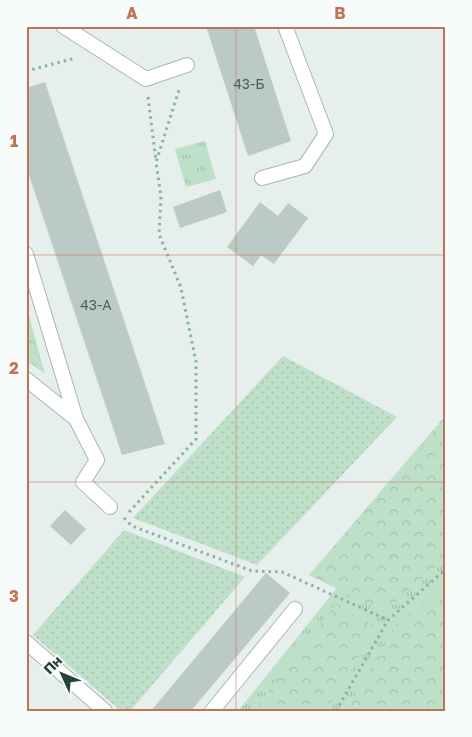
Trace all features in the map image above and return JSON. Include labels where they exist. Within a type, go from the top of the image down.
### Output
[{"type":"lane","points":[[63,26],[146,79],[188,65]]},
{"type":"lane","points":[[262,178],[305,166],[326,134],[284,26]]},
{"type":"lane","points":[[26,254],[76,418],[97,460],[83,482],[110,507]]},
{"type":"lane","points":[[26,379],[76,418]]},
{"type":"lane","points":[[212,711],[295,610]]},
{"type":"lane","points":[[26,642],[105,711]]},
{"type":"path","points":[[26,71],[102,51]]},
{"type":"path","points":[[156,162],[188,65]]},
{"type":"path","points":[[124,518],[196,439],[196,362],[181,288],[159,234],[161,197],[146,79]]},
{"type":"path","points":[[110,507],[132,526],[252,572],[282,572],[388,620]]},
{"type":"path","points":[[336,711],[388,620],[446,569]]},
{"type":"green space","points":[[205,141],[216,179],[186,187],[175,149]]},
{"type":"green space","points":[[26,305],[45,374],[26,360]]},
{"type":"green space","points":[[283,356],[397,417],[257,565],[133,518]]},
{"type":"green space","points":[[446,415],[446,558],[384,612],[309,575]]},
{"type":"green space","points":[[446,460],[446,711],[238,711],[348,574]]},
{"type":"green space","points":[[124,530],[245,577],[130,711],[121,711],[33,635]]},
{"type":"green space","points":[[446,582],[446,711],[345,711],[397,624]]},
{"type":"green space","points":[[335,605],[377,627],[327,711],[253,711]]},
{"type":"building","points":[[206,26],[254,26],[291,141],[248,156]]},
{"type":"building","points":[[45,82],[165,444],[122,455],[26,166],[26,88]]},
{"type":"building","points":[[220,190],[227,212],[180,228],[173,207]]},
{"type":"building","points":[[260,202],[278,216],[288,203],[308,218],[274,264],[261,255],[253,266],[227,247]]},
{"type":"building","points":[[65,510],[86,529],[71,545],[50,526]]},
{"type":"building","points":[[266,573],[290,593],[191,711],[151,711]]}]
